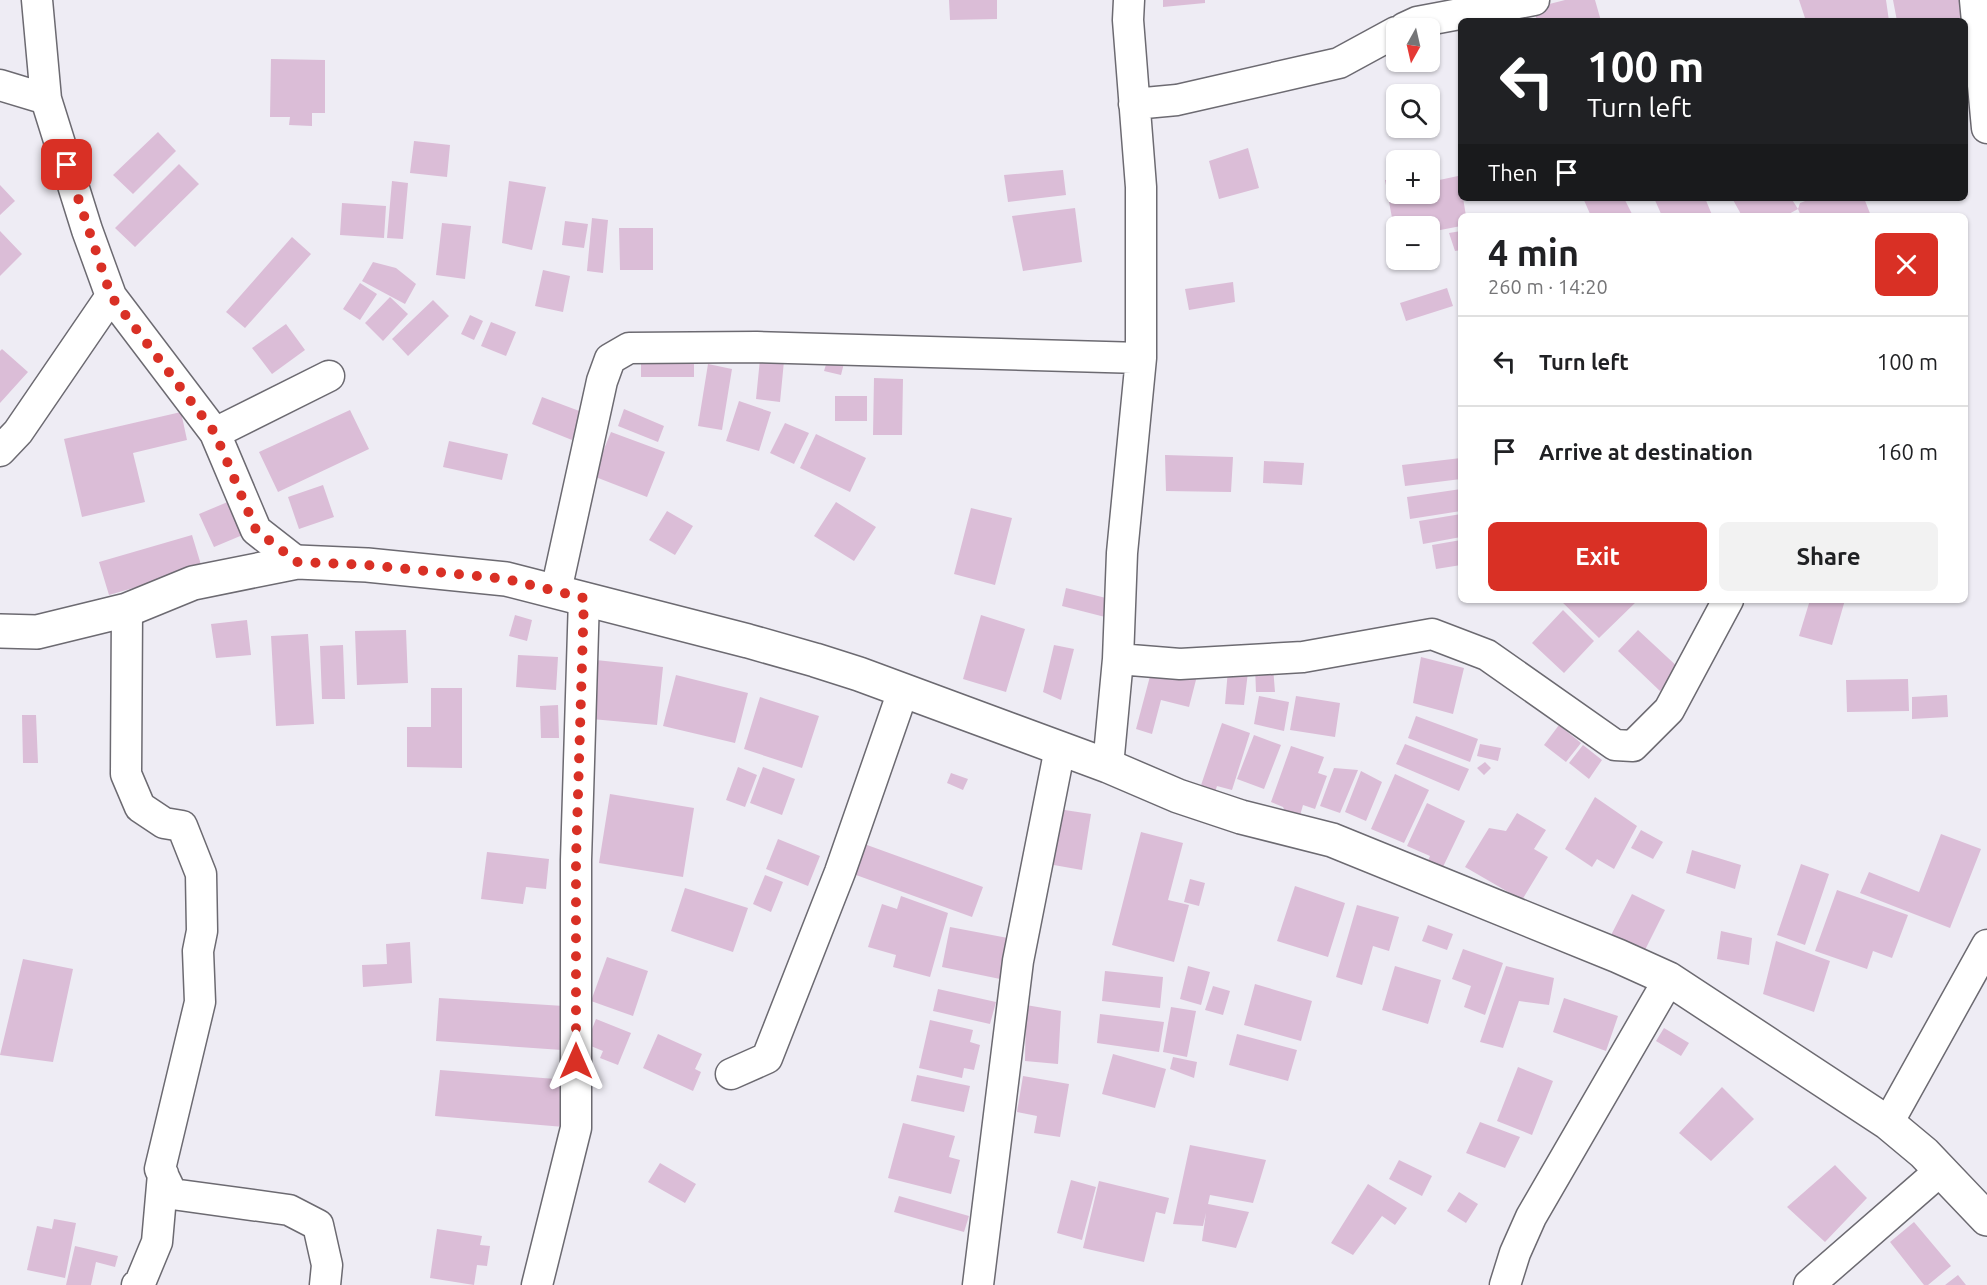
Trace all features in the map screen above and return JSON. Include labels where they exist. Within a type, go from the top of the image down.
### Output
[{"type":"street","points":[[37,0],[46,99],[87,231],[111,296],[215,433],[256,530],[297,562]]},
{"type":"street","points":[[1108,766],[1118,659],[1122,553],[1141,358],[1141,187],[1128,20],[1129,0]]},
{"type":"street","points":[[1434,18],[1534,0]]},
{"type":"street","points":[[1975,0],[1987,128]]},
{"type":"street","points":[[1134,104],[1177,100],[1339,63],[1386,37]]},
{"type":"street","points":[[0,85],[46,99]]},
{"type":"street","points":[[0,451],[18,432],[111,296]]},
{"type":"street","points":[[537,1285],[576,1128],[576,860],[570,595],[602,381],[610,359],[629,348],[757,347],[1141,358]]},
{"type":"street","points":[[215,433],[329,376]]},
{"type":"street","points":[[0,631],[37,632],[127,610],[193,583],[297,562],[367,565],[506,579],[793,654],[858,674],[1060,748],[1178,796],[1241,817],[1332,840],[1618,956],[1669,980],[1888,1123],[1924,1153],[1987,1219]]},
{"type":"street","points":[[1118,659],[1180,664],[1303,657],[1432,634],[1487,655],[1615,746],[1633,746],[1668,710],[1726,603]]},
{"type":"street","points":[[127,610],[126,774],[140,807],[164,824],[182,825],[201,874],[202,932],[198,951],[200,1002],[160,1169],[172,1194],[290,1209],[318,1225],[327,1264],[324,1285]]},
{"type":"street","points":[[731,1074],[767,1059],[840,872],[903,691]]},
{"type":"street","points":[[978,1285],[1018,961],[1060,748]]},
{"type":"street","points":[[1888,1123],[1987,945]]},
{"type":"street","points":[[1506,1285],[1515,1253],[1531,1217],[1669,980]]},
{"type":"street","points":[[1809,1285],[1941,1170]]},
{"type":"street","points":[[137,1285],[140,1283],[157,1242],[163,1174]]},
{"type":"building","points":[[949,0],[997,0],[997,19],[950,20]]},
{"type":"building","points":[[1163,0],[1205,0],[1205,3],[1163,7]]},
{"type":"building","points":[[1565,0],[1595,0],[1600,18],[1536,18],[1534,8]]},
{"type":"building","points":[[1799,0],[1886,0],[1889,18],[1805,18]]},
{"type":"building","points":[[1893,0],[1961,0],[1964,18],[1896,18]]},
{"type":"building","points":[[271,59],[325,60],[325,113],[312,113],[312,126],[289,125],[290,117],[270,117]]},
{"type":"building","points":[[158,132],[176,151],[133,194],[113,175]]},
{"type":"building","points":[[414,141],[450,145],[447,177],[410,173]]},
{"type":"building","points":[[1248,148],[1259,188],[1219,199],[1209,161]]},
{"type":"building","points":[[179,164],[199,184],[135,247],[115,228]]},
{"type":"building","points":[[1063,170],[1066,195],[1008,202],[1004,175]]},
{"type":"building","points":[[1458,176],[1458,201],[1464,201],[1466,213],[1458,213],[1458,227],[1440,230],[1440,216],[1392,216],[1389,204],[1440,204],[1440,180]]},
{"type":"building","points":[[392,181],[408,183],[403,239],[387,238]]},
{"type":"building","points":[[509,181],[546,187],[532,250],[502,243]]},
{"type":"building","points":[[0,185],[15,201],[0,215]]},
{"type":"building","points":[[1584,201],[1626,201],[1632,213],[1590,213]]},
{"type":"building","points":[[1655,201],[1706,201],[1711,213],[1661,213]]},
{"type":"building","points":[[1734,201],[1793,201],[1798,209],[1791,213],[1740,213]]},
{"type":"building","points":[[1805,201],[1865,201],[1870,213],[1800,213],[1798,209],[1800,203]]},
{"type":"building","points":[[342,203],[386,206],[384,238],[340,235]]},
{"type":"building","points":[[1075,208],[1082,262],[1023,271],[1012,216]]},
{"type":"building","points":[[592,218],[608,220],[603,273],[587,271]]},
{"type":"building","points":[[565,221],[588,224],[584,248],[562,245]]},
{"type":"building","points":[[442,223],[471,226],[465,279],[436,275]]},
{"type":"building","points":[[619,228],[653,228],[653,270],[620,270]]},
{"type":"building","points":[[0,231],[22,254],[0,276]]},
{"type":"building","points":[[1458,232],[1458,250],[1455,251],[1449,233]]},
{"type":"building","points":[[292,237],[311,254],[245,328],[226,312]]},
{"type":"building","points":[[373,262],[396,268],[416,284],[405,304],[362,281]]},
{"type":"building","points":[[543,270],[570,276],[563,312],[535,306]]},
{"type":"building","points":[[1233,282],[1235,302],[1189,310],[1185,289]]},
{"type":"building","points":[[360,283],[377,294],[360,320],[343,309]]},
{"type":"building","points":[[1447,288],[1453,306],[1406,321],[1400,303]]},
{"type":"building","points":[[390,297],[408,314],[383,341],[365,323]]},
{"type":"building","points":[[433,300],[449,316],[408,356],[392,339]]},
{"type":"building","points":[[470,315],[483,321],[474,340],[461,334]]},
{"type":"building","points":[[491,322],[516,332],[506,356],[481,346]]},
{"type":"building","points":[[286,324],[305,350],[272,374],[252,348]]},
{"type":"building","points":[[2,349],[28,372],[0,403],[0,351]]},
{"type":"building","points":[[641,358],[694,358],[694,377],[641,377]]},
{"type":"building","points":[[828,358],[844,363],[841,375],[824,371]]},
{"type":"building","points":[[760,359],[784,361],[780,402],[756,399]]},
{"type":"building","points":[[708,364],[732,369],[722,430],[698,426]]},
{"type":"building","points":[[874,378],[903,379],[902,435],[873,435]]},
{"type":"building","points":[[835,396],[867,396],[867,421],[835,421]]},
{"type":"building","points":[[542,397],[582,412],[572,440],[532,424]]},
{"type":"building","points":[[739,401],[771,412],[759,451],[726,441]]},
{"type":"building","points":[[624,409],[664,426],[658,442],[618,426]]},
{"type":"building","points":[[350,410],[369,449],[278,492],[259,452]]},
{"type":"building","points":[[181,412],[187,440],[133,453],[145,502],[82,517],[64,439]]},
{"type":"building","points":[[785,423],[809,433],[794,464],[770,453]]},
{"type":"building","points":[[611,432],[665,452],[647,497],[593,476]]},
{"type":"building","points":[[816,434],[866,458],[850,492],[800,468]]},
{"type":"building","points":[[449,441],[508,454],[502,480],[443,467]]},
{"type":"building","points":[[1165,455],[1233,457],[1231,492],[1166,491]]},
{"type":"building","points":[[1458,458],[1458,479],[1405,486],[1402,465]]},
{"type":"building","points":[[1264,461],[1304,463],[1302,485],[1263,483]]},
{"type":"building","points":[[323,485],[334,517],[299,529],[288,497]]},
{"type":"building","points":[[1458,489],[1458,511],[1410,519],[1407,497]]},
{"type":"building","points":[[230,501],[245,534],[214,547],[199,514]]},
{"type":"building","points":[[836,502],[876,527],[854,561],[814,536]]},
{"type":"building","points":[[971,508],[1012,518],[995,585],[954,574]]},
{"type":"building","points":[[667,511],[693,526],[675,555],[649,540]]},
{"type":"building","points":[[1458,514],[1458,538],[1423,544],[1419,521]]},
{"type":"building","points":[[192,535],[202,568],[109,595],[99,562]]},
{"type":"building","points":[[1458,541],[1458,565],[1436,569],[1432,545]]},
{"type":"building","points":[[1066,588],[1110,599],[1105,617],[1062,606]]},
{"type":"building","points":[[1563,603],[1635,603],[1599,638]]},
{"type":"building","points":[[1809,603],[1844,603],[1832,645],[1799,636]]},
{"type":"building","points":[[1563,610],[1594,641],[1564,673],[1532,643]]},
{"type":"building","points":[[515,615],[532,620],[527,641],[509,636]]},
{"type":"building","points":[[981,615],[1025,629],[1006,692],[963,679]]},
{"type":"building","points":[[247,620],[251,655],[216,658],[211,624]]},
{"type":"building","points":[[406,630],[408,683],[357,685],[355,631]]},
{"type":"building","points":[[1638,630],[1681,670],[1660,691],[1618,651]]},
{"type":"building","points":[[308,634],[314,724],[276,726],[271,636]]},
{"type":"building","points":[[343,645],[345,699],[322,699],[320,646]]},
{"type":"building","points":[[1054,645],[1074,649],[1061,700],[1043,692]]},
{"type":"building","points":[[518,655],[558,657],[556,690],[516,687]]},
{"type":"building","points":[[1421,657],[1464,668],[1453,714],[1413,703]]},
{"type":"building","points":[[586,659],[663,667],[657,725],[581,718]]},
{"type":"building","points":[[1153,665],[1197,676],[1189,707],[1161,700],[1152,734],[1136,729]]},
{"type":"building","points":[[1255,666],[1273,667],[1275,692],[1256,692]]},
{"type":"building","points":[[1228,670],[1248,672],[1244,705],[1225,704]]},
{"type":"building","points":[[676,675],[748,693],[735,743],[663,726]]},
{"type":"building","points":[[1908,679],[1909,711],[1847,712],[1846,680]]},
{"type":"building","points":[[431,688],[462,688],[462,768],[407,767],[407,727],[431,727]]},
{"type":"building","points":[[1947,695],[1948,717],[1912,719],[1912,697]]},
{"type":"building","points":[[1259,696],[1289,702],[1284,731],[1254,724]]},
{"type":"building","points":[[1296,696],[1340,703],[1335,737],[1290,730]]},
{"type":"building","points":[[760,697],[819,716],[802,768],[744,749]]},
{"type":"building","points":[[558,705],[559,738],[541,738],[540,706]]},
{"type":"building","points":[[22,715],[36,715],[38,763],[23,763]]},
{"type":"building","points":[[1416,716],[1478,739],[1470,762],[1408,738]]},
{"type":"building","points":[[1222,723],[1250,733],[1232,790],[1217,786],[1211,804],[1196,800]]},
{"type":"building","points":[[1559,725],[1581,743],[1566,762],[1544,745]]},
{"type":"building","points":[[1254,735],[1281,745],[1264,789],[1237,779]]},
{"type":"building","points":[[1405,744],[1469,769],[1459,791],[1396,764]]},
{"type":"building","points":[[1480,744],[1501,748],[1498,761],[1477,756]]},
{"type":"building","points":[[1583,745],[1602,760],[1589,779],[1569,763]]},
{"type":"building","points":[[1291,746],[1324,757],[1318,773],[1327,776],[1315,809],[1303,805],[1299,819],[1287,816],[1283,807],[1271,802]]},
{"type":"building","points":[[1485,762],[1491,768],[1484,775],[1477,768]]},
{"type":"building","points":[[738,767],[757,775],[745,807],[726,800]]},
{"type":"building","points":[[763,767],[795,779],[782,815],[750,803]]},
{"type":"building","points":[[1334,768],[1358,770],[1340,813],[1320,806]]},
{"type":"building","points":[[1361,771],[1382,782],[1366,821],[1345,812]]},
{"type":"building","points":[[951,773],[968,779],[963,790],[947,783]]},
{"type":"building","points":[[1395,774],[1429,790],[1404,843],[1371,829]]},
{"type":"building","points":[[610,794],[694,808],[683,877],[599,863]]},
{"type":"building","points":[[1595,797],[1637,826],[1614,869],[1597,859],[1592,867],[1565,849]]},
{"type":"building","points":[[1427,803],[1465,821],[1441,871],[1426,866],[1430,856],[1407,846]]},
{"type":"building","points":[[1058,809],[1091,814],[1082,870],[1048,864]]},
{"type":"building","points":[[1517,813],[1546,830],[1534,849],[1548,857],[1522,900],[1465,867],[1489,828],[1506,831]]},
{"type":"building","points":[[1641,830],[1663,842],[1653,859],[1631,848]]},
{"type":"building","points":[[1141,832],[1183,843],[1168,900],[1189,905],[1174,962],[1112,945]]},
{"type":"building","points":[[1941,834],[1981,849],[1950,928],[1860,893],[1869,872],[1919,892]]},
{"type":"building","points":[[778,839],[820,856],[808,886],[766,869]]},
{"type":"building","points":[[856,841],[983,887],[972,917],[845,871]]},
{"type":"building","points":[[1692,850],[1741,865],[1735,889],[1686,873]]},
{"type":"building","points":[[487,852],[549,859],[546,889],[526,887],[523,904],[481,899]]},
{"type":"building","points":[[1801,864],[1829,874],[1805,945],[1777,935]]},
{"type":"building","points":[[765,875],[783,882],[771,912],[753,904]]},
{"type":"building","points":[[1190,879],[1205,883],[1199,906],[1184,902]]},
{"type":"building","points":[[1295,886],[1345,903],[1328,957],[1277,941]]},
{"type":"building","points":[[685,888],[748,908],[733,952],[671,931]]},
{"type":"building","points":[[1837,890],[1908,915],[1892,958],[1873,951],[1867,969],[1815,951]]},
{"type":"building","points":[[1632,894],[1665,910],[1640,960],[1607,943]]},
{"type":"building","points":[[901,896],[948,913],[930,977],[893,967],[896,955],[868,947],[882,904],[897,909]]},
{"type":"building","points":[[1357,905],[1399,917],[1389,951],[1373,946],[1362,985],[1336,977]]},
{"type":"building","points":[[1428,925],[1453,934],[1447,950],[1422,941]]},
{"type":"building","points":[[950,927],[1013,939],[1005,980],[942,967]]},
{"type":"building","points":[[1721,931],[1752,938],[1749,965],[1717,959]]},
{"type":"building","points":[[1776,941],[1830,961],[1814,1012],[1763,994]]},
{"type":"building","points":[[410,942],[412,983],[363,987],[362,965],[387,964],[386,944]]},
{"type":"building","points":[[1463,949],[1503,963],[1485,1015],[1464,1007],[1471,986],[1452,979]]},
{"type":"building","points":[[607,957],[648,971],[633,1016],[591,1001]]},
{"type":"building","points":[[23,959],[73,969],[53,1062],[0,1055]]},
{"type":"building","points":[[1188,966],[1210,972],[1201,1005],[1180,999]]},
{"type":"building","points":[[1395,966],[1441,980],[1428,1024],[1382,1010]]},
{"type":"building","points":[[1506,966],[1554,978],[1549,1005],[1519,1001],[1503,1048],[1480,1042]]},
{"type":"building","points":[[1105,971],[1163,977],[1160,1008],[1102,1001]]},
{"type":"building","points":[[1255,984],[1312,1001],[1301,1041],[1244,1025]]},
{"type":"building","points":[[1213,986],[1230,991],[1223,1015],[1205,1010]]},
{"type":"building","points":[[938,989],[996,1002],[990,1024],[933,1011]]},
{"type":"building","points":[[439,998],[564,1006],[562,1050],[436,1041]]},
{"type":"building","points":[[1564,998],[1618,1016],[1606,1051],[1553,1032]]},
{"type":"building","points":[[1026,1005],[1061,1011],[1058,1064],[1025,1061]]},
{"type":"building","points":[[1171,1007],[1196,1011],[1187,1057],[1163,1052]]},
{"type":"building","points":[[1100,1014],[1164,1022],[1159,1052],[1097,1043]]},
{"type":"building","points":[[596,1019],[631,1033],[618,1065],[600,1058],[603,1051],[586,1044]]},
{"type":"building","points":[[930,1020],[973,1030],[970,1042],[980,1045],[974,1070],[964,1068],[962,1078],[919,1068]]},
{"type":"building","points":[[1664,1028],[1689,1043],[1681,1056],[1656,1041]]},
{"type":"building","points":[[658,1034],[702,1054],[695,1069],[701,1072],[693,1091],[643,1068]]},
{"type":"building","points":[[1237,1034],[1297,1050],[1288,1081],[1229,1065]]},
{"type":"building","points":[[1113,1054],[1166,1069],[1155,1108],[1102,1094]]},
{"type":"building","points":[[1173,1057],[1197,1062],[1194,1078],[1170,1069]]},
{"type":"building","points":[[1518,1067],[1553,1081],[1532,1135],[1497,1121]]},
{"type":"building","points":[[440,1070],[568,1080],[564,1127],[435,1116]]},
{"type":"building","points":[[917,1075],[970,1086],[964,1112],[911,1101]]},
{"type":"building","points":[[1023,1076],[1069,1084],[1060,1137],[1034,1133],[1037,1116],[1017,1112]]},
{"type":"building","points":[[1722,1087],[1754,1119],[1711,1161],[1679,1133]]},
{"type":"building","points":[[1480,1122],[1520,1137],[1505,1168],[1466,1153]]},
{"type":"building","points":[[903,1123],[955,1136],[949,1157],[960,1160],[951,1194],[888,1178]]},
{"type":"building","points":[[1190,1145],[1266,1160],[1253,1203],[1210,1195],[1208,1204],[1249,1212],[1236,1248],[1202,1241],[1206,1213],[1203,1226],[1173,1224]]},
{"type":"building","points":[[1399,1160],[1432,1176],[1422,1196],[1389,1179]]},
{"type":"building","points":[[660,1163],[696,1184],[685,1203],[648,1182]]},
{"type":"building","points":[[1835,1165],[1867,1198],[1825,1242],[1787,1207]]},
{"type":"building","points":[[1071,1180],[1096,1187],[1082,1240],[1057,1233]]},
{"type":"building","points":[[1099,1181],[1169,1198],[1165,1214],[1156,1212],[1144,1262],[1083,1248]]},
{"type":"building","points":[[1368,1184],[1407,1208],[1395,1225],[1382,1216],[1353,1255],[1331,1243]]},
{"type":"building","points":[[1459,1192],[1478,1204],[1466,1223],[1447,1211]]},
{"type":"building","points":[[899,1196],[969,1216],[964,1232],[894,1212]]},
{"type":"building","points":[[54,1219],[76,1223],[65,1278],[27,1270],[37,1226],[52,1229]]},
{"type":"building","points":[[1914,1222],[1951,1266],[1928,1285],[1924,1285],[1890,1242]]},
{"type":"building","points":[[437,1229],[482,1236],[480,1245],[490,1246],[487,1266],[477,1265],[474,1285],[430,1278]]},
{"type":"building","points":[[75,1246],[118,1256],[115,1267],[96,1262],[91,1285],[66,1285]]},
{"type":"building","points":[[1958,1275],[1966,1285],[1945,1285]]},
{"type":"route","points":[[67,165],[87,231],[111,296],[215,433],[256,530],[297,562],[367,565],[506,579],[584,598],[576,860],[576,1061]]}]
